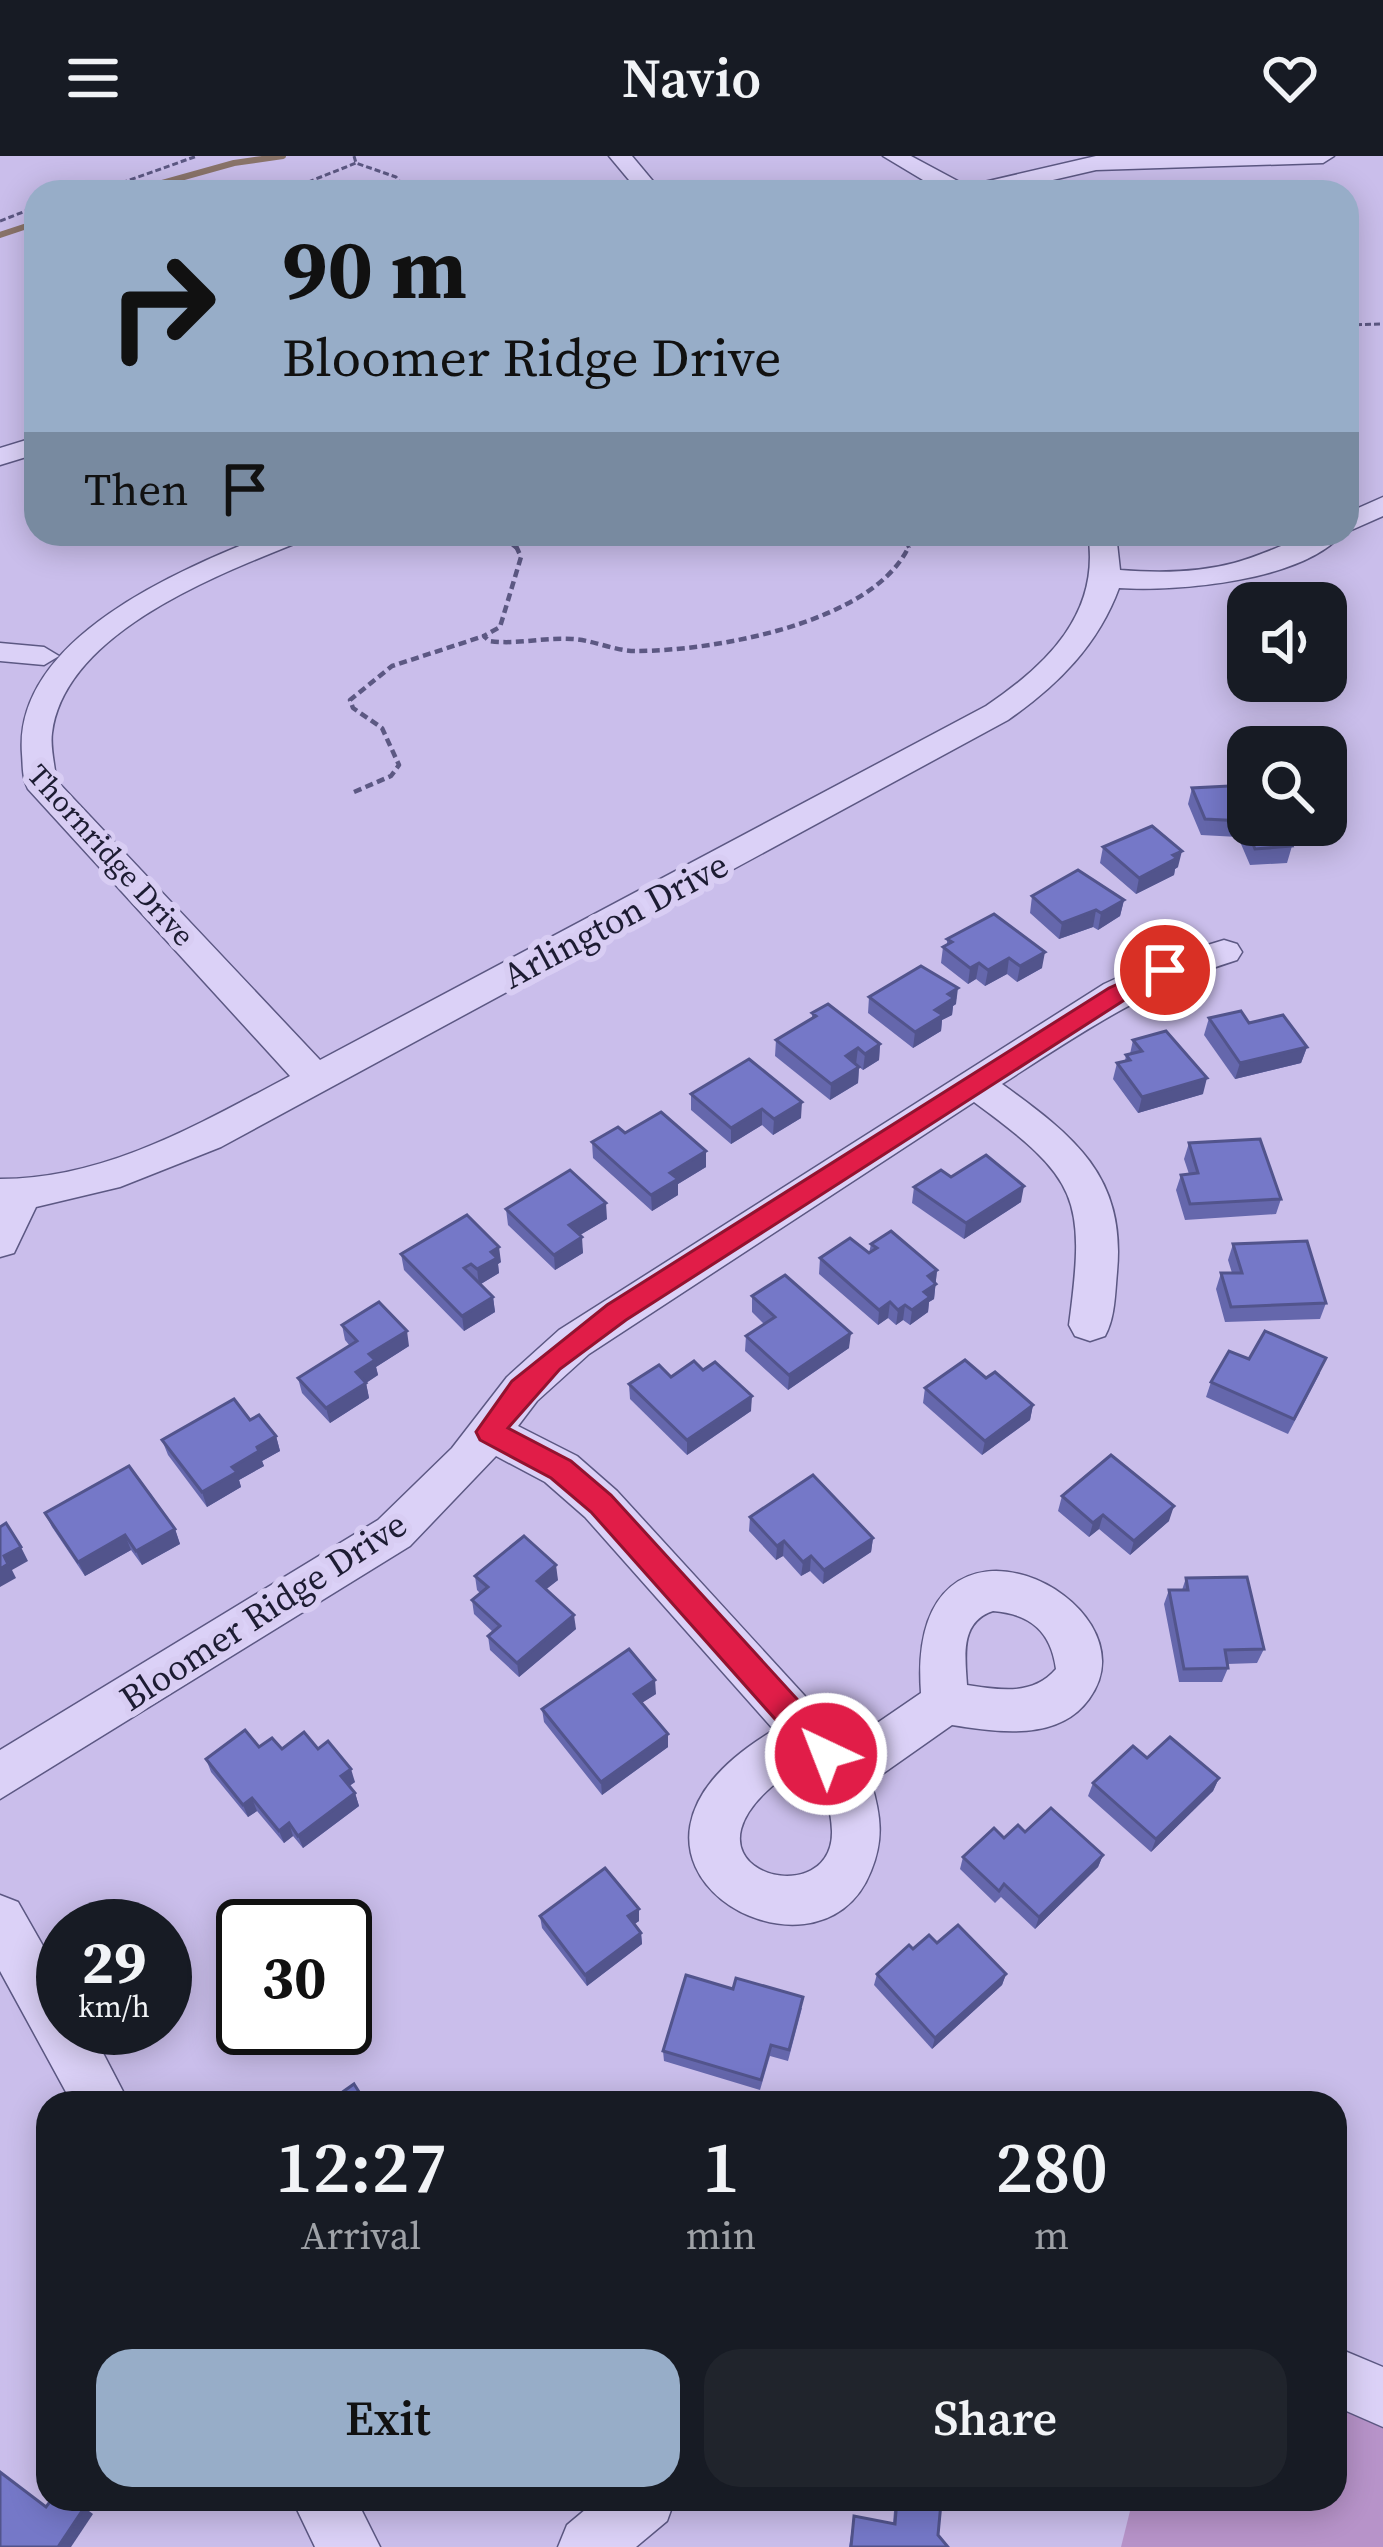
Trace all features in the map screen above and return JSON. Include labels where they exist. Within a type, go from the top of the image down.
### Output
[{"type":"street","points":[[620,156],[641,180]]},
{"type":"street","points":[[894,156],[938,180]]},
{"type":"street","points":[[1023,180],[1096,163],[1323,156]]},
{"type":"street","points":[[0,652],[44,656],[109,610],[265,546]]},
{"type":"street","points":[[1103,546],[1106,578],[1153,582],[1215,578],[1270,564],[1305,546]]},
{"type":"street","name":"Arlington Drive","points":[[11,1195],[100,1178],[158,1158],[566,947],[1033,690],[1076,641],[1106,578]]},
{"type":"street","name":"Thornridge Drive","points":[[44,656],[21,699],[17,728],[25,764],[249,1012],[316,1078]]},
{"type":"street","name":"Bloomer Ridge Drive","points":[[0,1776],[375,1546],[433,1499],[522,1389],[574,1342],[1118,993],[1165,970],[1224,952]]},
{"type":"street","points":[[976,1084],[1048,1140],[1087,1186],[1098,1216],[1090,1325]]},
{"type":"street","points":[[0,1242],[11,1195]]},
{"type":"street","points":[[490,1432],[561,1469],[601,1504],[844,1773],[857,1845],[841,1880],[808,1900],[783,1903],[740,1887],[714,1850],[712,1830],[721,1805],[738,1784],[808,1735]]},
{"type":"street","points":[[844,1773],[945,1703]]},
{"type":"street","points":[[0,1920],[95,2091]]},
{"type":"street","points":[[1347,2381],[1383,2397]]},
{"type":"street","points":[[329,2511],[349,2547]]},
{"type":"street","points":[[589,2547],[631,2511]]},
{"type":"path","points":[[130,180],[197,156]]},
{"type":"path","points":[[354,156],[356,163]]},
{"type":"path","points":[[314,180],[356,163],[398,180]]},
{"type":"path","points":[[354,793],[391,776],[399,766],[382,728],[353,708],[350,700],[356,691],[401,664],[484,637],[500,627],[521,557],[516,546]]},
{"type":"path","points":[[484,637],[496,643],[574,639],[628,651],[757,636],[801,623],[878,585],[907,556],[909,546]]},
{"type":"shaded area","points":[[1347,2393],[1383,2402],[1383,2547],[1121,2547],[1130,2511],[1347,2511]]},
{"type":"building","points":[[1227,786],[1227,820],[1205,819],[1192,788]]},
{"type":"building","points":[[1152,826],[1182,851],[1139,878],[1103,847]]},
{"type":"building","points":[[1078,870],[1124,900],[1101,913],[1096,910],[1062,923],[1032,896]]},
{"type":"building","points":[[994,914],[1045,952],[1020,966],[1009,958],[988,970],[979,963],[970,968],[943,947],[952,942],[947,939]]},
{"type":"building","points":[[921,966],[958,988],[948,994],[954,998],[935,1010],[943,1015],[915,1032],[869,997]]},
{"type":"building","points":[[828,1004],[880,1044],[865,1054],[858,1048],[846,1056],[859,1067],[831,1084],[776,1040]]},
{"type":"building","points":[[1241,1011],[1249,1023],[1283,1015],[1307,1047],[1240,1063],[1209,1018]]},
{"type":"building","points":[[1166,1031],[1207,1078],[1142,1097],[1117,1063],[1142,1051],[1133,1040]]},
{"type":"building","points":[[749,1059],[802,1102],[774,1119],[762,1109],[731,1128],[691,1094]]},
{"type":"building","points":[[661,1112],[706,1151],[670,1173],[678,1179],[651,1195],[592,1142],[618,1127],[625,1133]]},
{"type":"building","points":[[1260,1139],[1281,1199],[1190,1204],[1181,1175],[1198,1173],[1189,1143]]},
{"type":"building","points":[[986,1155],[1024,1186],[966,1223],[914,1187],[941,1170],[951,1177]]},
{"type":"building","points":[[570,1170],[606,1203],[569,1225],[582,1237],[554,1255],[506,1209]]},
{"type":"building","points":[[467,1215],[499,1247],[491,1252],[497,1258],[477,1269],[471,1264],[464,1268],[493,1297],[462,1316],[401,1254]]},
{"type":"building","points":[[891,1231],[937,1270],[928,1276],[936,1284],[924,1292],[930,1297],[912,1310],[905,1305],[898,1310],[890,1302],[879,1310],[820,1258],[850,1238],[869,1253],[877,1248],[871,1244]]},
{"type":"building","points":[[1307,1241],[1326,1303],[1231,1307],[1221,1273],[1242,1273],[1233,1244]]},
{"type":"building","points":[[785,1275],[851,1333],[789,1375],[746,1336],[775,1317],[752,1296]]},
{"type":"building","points":[[379,1302],[407,1331],[369,1354],[375,1360],[356,1372],[366,1383],[326,1408],[298,1378],[357,1341],[342,1325]]},
{"type":"building","points":[[1265,1331],[1326,1358],[1294,1419],[1211,1382],[1229,1351],[1249,1359]]},
{"type":"building","points":[[965,1360],[986,1378],[995,1372],[1033,1405],[985,1441],[925,1388]]},
{"type":"building","points":[[694,1361],[703,1370],[715,1362],[752,1396],[687,1440],[629,1384],[659,1365],[671,1377]]},
{"type":"building","points":[[234,1399],[250,1420],[259,1415],[276,1436],[232,1467],[237,1472],[202,1492],[162,1440]]},
{"type":"building","points":[[1111,1455],[1174,1506],[1134,1541],[1103,1515],[1093,1523],[1062,1496]]},
{"type":"building","points":[[129,1466],[175,1529],[136,1551],[125,1535],[78,1562],[45,1513]]},
{"type":"building","points":[[813,1475],[873,1538],[824,1570],[811,1556],[803,1562],[784,1541],[777,1546],[750,1517]]},
{"type":"building","points":[[6,1523],[21,1547],[4,1556],[8,1564],[0,1569],[0,1527]]},
{"type":"building","points":[[524,1536],[556,1565],[537,1581],[574,1615],[517,1663],[488,1636],[500,1626],[472,1600],[488,1587],[475,1576]]},
{"type":"building","points":[[1247,1577],[1264,1649],[1225,1650],[1228,1668],[1184,1669],[1169,1590],[1188,1590],[1186,1578]]},
{"type":"building","points":[[629,1649],[655,1680],[634,1694],[668,1734],[601,1782],[542,1709]]},
{"type":"building","points":[[245,1730],[259,1747],[272,1738],[282,1749],[304,1732],[318,1749],[328,1741],[351,1769],[341,1776],[355,1793],[298,1836],[289,1823],[279,1831],[252,1798],[243,1805],[206,1759]]},
{"type":"building","points":[[1170,1737],[1219,1778],[1156,1839],[1093,1783],[1133,1746],[1147,1758]]},
{"type":"building","points":[[1051,1808],[1103,1855],[1039,1917],[1004,1884],[999,1891],[963,1857],[994,1828],[1004,1838],[1018,1825],[1025,1832]]},
{"type":"building","points":[[605,1868],[639,1909],[628,1916],[641,1933],[585,1975],[540,1916]]},
{"type":"building","points":[[958,1925],[1006,1974],[935,2038],[877,1974],[909,1945],[913,1949],[929,1935],[937,1943]]},
{"type":"building","points":[[686,1975],[733,1989],[736,1978],[803,1997],[789,2050],[771,2045],[761,2080],[663,2051]]},
{"type":"building","points":[[0,2472],[36,2499],[36,2511],[82,2511],[58,2547],[0,2547]]},
{"type":"building","points":[[896,2511],[940,2511],[938,2535],[948,2547],[851,2547],[854,2516],[895,2524]]},
{"type":"waterway","points":[[173,180],[234,163],[283,156]]},
{"type":"waterway","points":[[0,235],[24,227]]},
{"type":"route","points":[[826,1754],[601,1504],[561,1469],[490,1432],[550,1361],[616,1312],[1118,993],[1165,970]]}]
